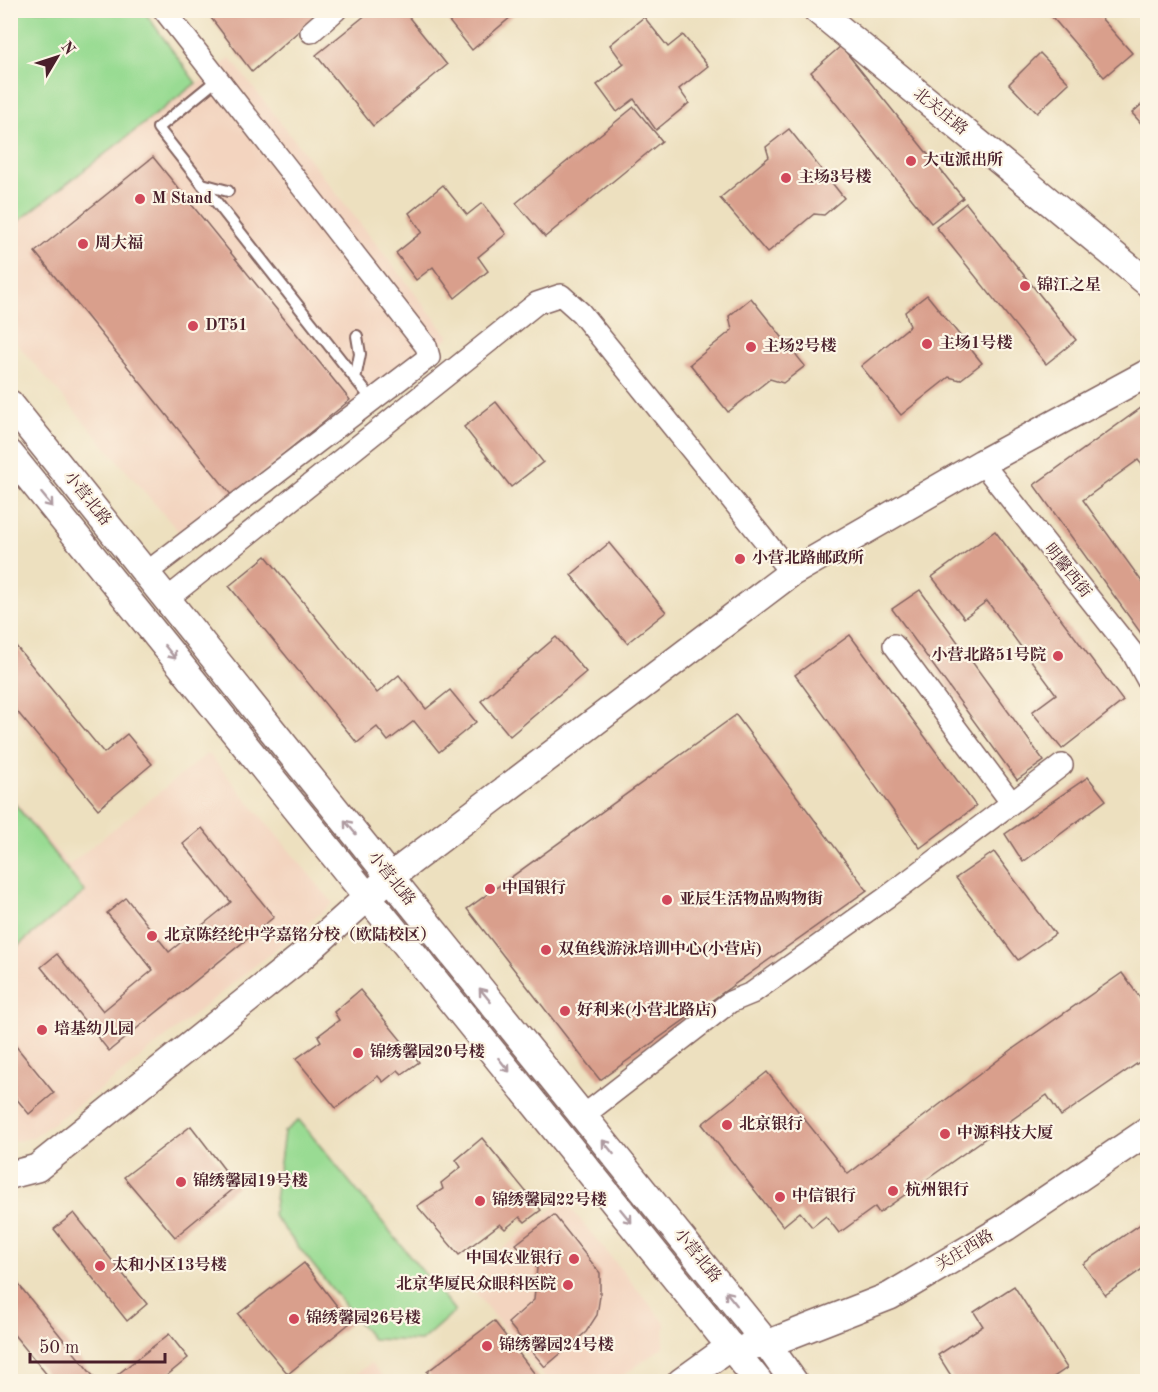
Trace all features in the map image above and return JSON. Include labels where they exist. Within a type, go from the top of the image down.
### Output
[{"type":"street","points":[[146,573],[429,357],[426,346],[164,10]]},
{"type":"street","points":[[311,32],[336,10]]},
{"type":"street","name":"北关庄路","points":[[816,10],[1148,283]]},
{"type":"street","points":[[167,599],[537,303],[561,295],[581,313],[791,573]]},
{"type":"street","points":[[10,1175],[37,1168],[302,957],[390,877],[791,573],[982,463],[1148,374]]},
{"type":"street","name":"小营北路","points":[[10,404],[768,1344],[794,1382]]},
{"type":"street","name":"小营北路","points":[[10,454],[731,1346],[749,1378]]},
{"type":"street","name":"明馨西街","points":[[982,463],[1132,652],[1148,681]]},
{"type":"street","points":[[894,645],[1011,802]]},
{"type":"street","points":[[583,1116],[730,1002],[752,993],[887,897],[1062,765]]},
{"type":"street","name":"关庄西路","points":[[731,1346],[768,1344],[890,1296],[1006,1227],[1148,1131]]},
{"type":"street","points":[[749,1378],[768,1344]]},
{"type":"street","points":[[681,1382],[731,1346]]},
{"type":"lane","points":[[218,79],[158,128],[373,401]]},
{"type":"lane","points":[[202,184],[228,191]]},
{"type":"lane","points":[[356,379],[360,354],[357,336]]},
{"type":"shaded area","name":"DT51","points":[[230,58],[449,337],[191,546],[11,337],[10,227]]},
{"type":"shaded area","name":"北京陈经纶中学嘉铭分校（欧陆校区）","points":[[208,753],[333,903],[114,1079],[32,1138],[11,1142],[10,795],[69,865]]},
{"type":"shaded area","points":[[564,1200],[665,1323],[663,1347],[616,1381],[547,1381],[464,1279]]},
{"type":"shaded area","points":[[371,1363],[387,1381],[347,1381]]},
{"type":"green space","points":[[11,10],[144,11],[196,83],[11,227]]},
{"type":"green space","points":[[11,799],[85,892],[10,951]]},
{"type":"green space","points":[[299,1120],[455,1311],[421,1341],[372,1339],[273,1215],[284,1132]]},
{"type":"building","points":[[205,10],[323,10],[252,72]]},
{"type":"building","points":[[372,10],[403,10],[447,65],[373,126],[316,55]]},
{"type":"building","points":[[440,10],[519,10],[472,50]]},
{"type":"building","points":[[1046,10],[1094,10],[1132,53],[1104,77]]},
{"type":"building","points":[[644,17],[668,47],[683,35],[708,66],[679,89],[689,103],[656,130],[634,99],[617,112],[597,85],[624,64],[610,45]]},
{"type":"building","points":[[841,46],[963,198],[931,223],[811,72]]},
{"type":"building","points":[[1040,53],[1069,83],[1037,113],[1009,84]]},
{"type":"building","points":[[1148,99],[1148,131],[1132,113]]},
{"type":"building","points":[[634,107],[662,141],[545,237],[516,203]]},
{"type":"building","name":"主场3号楼","points":[[789,129],[844,198],[824,215],[814,214],[767,253],[720,198],[769,157],[766,147]]},
{"type":"building","name":"DT51","points":[[153,157],[350,400],[232,496],[35,252]]},
{"type":"building","points":[[443,185],[467,215],[482,203],[506,234],[478,257],[488,271],[455,298],[433,267],[416,280],[396,253],[422,232],[409,213]]},
{"type":"building","points":[[966,203],[1076,340],[1046,364],[936,227]]},
{"type":"building","name":"主场1号楼","points":[[927,295],[982,363],[960,380],[949,377],[901,415],[861,366],[910,326],[905,312]]},
{"type":"building","name":"主场2号楼","points":[[751,298],[805,366],[783,383],[770,379],[728,412],[690,364],[732,330],[729,316]]},
{"type":"building","points":[[496,402],[543,462],[511,487],[464,427]]},
{"type":"building","points":[[1148,403],[1148,472],[1138,460],[1083,500],[1148,590],[1148,643],[1034,485]]},
{"type":"building","name":"小营北路51号院","points":[[995,531],[1123,701],[1062,749],[1032,712],[1056,694],[987,601],[964,618],[932,577]]},
{"type":"building","points":[[609,543],[666,612],[627,643],[571,575]]},
{"type":"building","points":[[266,556],[377,693],[399,675],[426,709],[450,690],[476,722],[439,752],[414,721],[388,741],[377,727],[357,743],[229,586]]},
{"type":"building","points":[[920,590],[1044,761],[1017,780],[892,609]]},
{"type":"building","points":[[850,635],[976,806],[920,848],[795,675]]},
{"type":"building","points":[[556,637],[586,672],[510,736],[481,701]]},
{"type":"building","points":[[10,639],[104,753],[127,734],[152,764],[98,809],[10,703]]},
{"type":"building","name":"亚辰生活物品购物街","points":[[736,715],[867,890],[600,1080],[467,909]]},
{"type":"building","points":[[1088,777],[1106,800],[1023,862],[1005,834]]},
{"type":"building","points":[[202,828],[274,917],[109,1051],[41,967],[57,954],[103,1011],[153,970],[107,913],[126,898],[169,952],[231,902],[183,844]]},
{"type":"building","points":[[994,852],[1055,934],[1018,960],[956,878]]},
{"type":"building","points":[[1122,973],[1148,1009],[1148,1056],[1061,1116],[1047,1095],[879,1213],[875,1207],[839,1233],[826,1216],[812,1227],[800,1212],[783,1226],[702,1124],[767,1072],[848,1174],[1014,1048]]},
{"type":"building","name":"锦绣馨园20号楼","points":[[360,990],[419,1062],[402,1074],[398,1070],[383,1082],[378,1076],[336,1108],[296,1059],[321,1041],[318,1036],[339,1020],[334,1012]]},
{"type":"building","points":[[10,1039],[54,1093],[29,1114],[10,1091]]},
{"type":"building","name":"锦绣馨园19号楼","points":[[191,1126],[237,1186],[175,1237],[124,1177]]},
{"type":"building","name":"锦绣馨园22号楼","points":[[482,1138],[541,1210],[525,1222],[520,1217],[505,1229],[500,1224],[459,1255],[417,1206],[443,1189],[441,1183],[461,1167],[456,1160]]},
{"type":"building","name":"太和小区13号楼","points":[[74,1213],[147,1304],[127,1321],[54,1229]]},
{"type":"building","name":"北京华厦民众眼科医院","points":[[554,1215],[600,1273],[600,1296],[597,1315],[586,1332],[545,1367],[508,1323],[534,1300],[537,1268],[516,1244]]},
{"type":"building","points":[[1148,1219],[1148,1265],[1105,1295],[1083,1264]]},
{"type":"building","name":"锦绣馨园26号楼","points":[[304,1263],[350,1323],[288,1374],[238,1314]]},
{"type":"building","points":[[10,1274],[98,1382],[53,1382],[10,1330]]},
{"type":"building","points":[[1014,1286],[1067,1368],[1046,1382],[955,1382],[938,1355],[983,1326],[974,1312]]},
{"type":"building","name":"锦绣馨园24号楼","points":[[494,1321],[541,1382],[435,1382],[427,1372]]},
{"type":"building","points":[[169,1334],[188,1358],[159,1382],[108,1382]]},
{"type":"place","name":"大屯派出所","points":[[911,161]]},
{"type":"place","name":"主场3号楼","points":[[786,178]]},
{"type":"place","name":"M Stand","points":[[140,199]]},
{"type":"place","name":"周大福","points":[[83,244]]},
{"type":"place","name":"锦江之星","points":[[1025,286]]},
{"type":"place","name":"DT51","points":[[193,326]]},
{"type":"place","name":"主场1号楼","points":[[927,344]]},
{"type":"place","name":"主场2号楼","points":[[751,347]]},
{"type":"place","name":"小营北路邮政所","points":[[740,559]]},
{"type":"place","name":"小营北路51号院","points":[[1058,656]]},
{"type":"place","name":"中国银行","points":[[490,889]]},
{"type":"place","name":"亚辰生活物品购物街","points":[[667,900]]},
{"type":"place","name":"北京陈经纶中学嘉铭分校（欧陆校区）","points":[[152,936]]},
{"type":"place","name":"双鱼线游泳培训中心(小营店)","points":[[546,950]]},
{"type":"place","name":"好利来(小营北路店)","points":[[565,1011]]},
{"type":"place","name":"培基幼儿园","points":[[42,1030]]},
{"type":"place","name":"锦绣馨园20号楼","points":[[358,1053]]},
{"type":"place","name":"北京银行","points":[[727,1125]]},
{"type":"place","name":"中源科技大厦","points":[[945,1134]]},
{"type":"place","name":"锦绣馨园19号楼","points":[[181,1182]]},
{"type":"place","name":"杭州银行","points":[[893,1191]]},
{"type":"place","name":"中信银行","points":[[780,1197]]},
{"type":"place","name":"锦绣馨园22号楼","points":[[480,1201]]},
{"type":"place","name":"中国农业银行","points":[[574,1259]]},
{"type":"place","name":"太和小区13号楼","points":[[100,1266]]},
{"type":"place","name":"北京华厦民众眼科医院","points":[[568,1285]]},
{"type":"place","name":"锦绣馨园26号楼","points":[[294,1319]]},
{"type":"place","name":"锦绣馨园24号楼","points":[[487,1346]]}]
